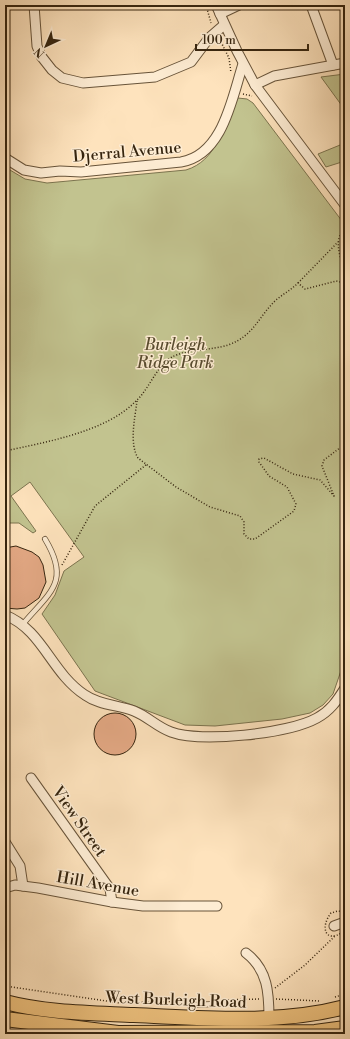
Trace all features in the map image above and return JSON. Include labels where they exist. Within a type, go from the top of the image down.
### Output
[{"type":"main road","name":"West Burleigh Road","points":[[5,1002],[46,1010],[236,1020],[269,1019],[307,1015],[345,1007]]},
{"type":"main road","name":"West Burleigh Road","points":[[5,1018],[105,1033],[315,1032],[345,1028]]},
{"type":"street","points":[[34,5],[37,46],[41,56],[52,70],[62,78],[83,83],[155,77],[191,62],[209,38],[224,25]]},
{"type":"street","points":[[216,5],[243,64],[255,85],[340,201],[343,208]]},
{"type":"street","points":[[220,14],[239,5]]},
{"type":"street","points":[[310,5],[333,65]]},
{"type":"street","points":[[255,85],[274,76],[345,63]]},
{"type":"street","name":"Djerral Avenue","points":[[5,158],[24,170],[41,174],[60,171],[81,172],[181,162],[195,158],[208,148],[216,137],[224,120],[243,64]]},
{"type":"street","points":[[5,615],[23,624],[33,634],[59,671],[84,695],[92,699],[135,711],[175,733],[212,736],[240,735],[293,727],[317,718],[329,710],[345,688]]},
{"type":"street","name":"View Street","points":[[31,778],[110,889],[112,902]]},
{"type":"street","points":[[5,842],[20,866],[23,886]]},
{"type":"street","name":"Hill Avenue","points":[[5,888],[23,886],[142,906],[217,906]]},
{"type":"street","points":[[334,926],[345,922]]},
{"type":"street","points":[[246,953],[255,960],[261,970],[269,997],[269,1019]]},
{"type":"lane","points":[[23,624],[50,594],[56,583],[58,571],[56,561],[45,539]]},
{"type":"lane","points":[[189,1018],[191,1005],[217,1004]]},
{"type":"path","points":[[206,5],[211,23]]},
{"type":"path","points":[[221,42],[229,58],[232,79]]},
{"type":"path","points":[[343,208],[345,218]]},
{"type":"path","points":[[5,451],[92,428],[117,417],[137,401],[163,364],[174,356],[227,345],[242,339],[251,331],[276,301],[298,283],[338,242],[341,232],[345,228]]},
{"type":"path","points":[[338,242],[345,271]]},
{"type":"path","points":[[298,283],[302,288],[310,289],[336,281],[345,283]]},
{"type":"path","points":[[137,401],[134,430],[135,453],[138,458],[176,487],[210,507],[240,516],[244,522],[244,534],[249,539],[255,539],[294,511],[296,504],[287,487],[269,476],[258,462],[259,459],[264,458],[293,474],[320,480],[334,496],[322,466],[324,460],[345,444]]},
{"type":"path","points":[[58,571],[95,506],[146,464]]},
{"type":"path","points":[[269,997],[306,965],[335,936]]},
{"type":"path","points":[[5,986],[120,1003],[190,1001]]},
{"type":"path","points":[[334,998],[345,994]]},
{"type":"path","points":[[221,1000],[269,997],[324,1000]]},
{"type":"green space","points":[[345,74],[345,110],[321,77]]},
{"type":"green space","name":"Burleigh Ridge Park","points":[[238,98],[247,99],[253,103],[345,225],[345,659],[333,694],[323,705],[310,713],[282,719],[215,726],[185,725],[95,691],[42,614],[55,595],[64,571],[84,557],[30,482],[11,496],[36,531],[33,533],[19,523],[5,523],[5,167],[25,179],[47,183],[186,170],[196,166],[212,151],[218,142],[234,101]]},
{"type":"green space","points":[[345,143],[345,161],[326,167],[318,154]]},
{"type":"building","points":[[16,546],[32,552],[39,557],[43,565],[46,582],[39,598],[25,608],[17,609],[5,608],[5,548]]},
{"type":"building","points":[[115,713],[130,719],[136,734],[130,749],[115,755],[100,749],[94,734],[100,719]]}]
